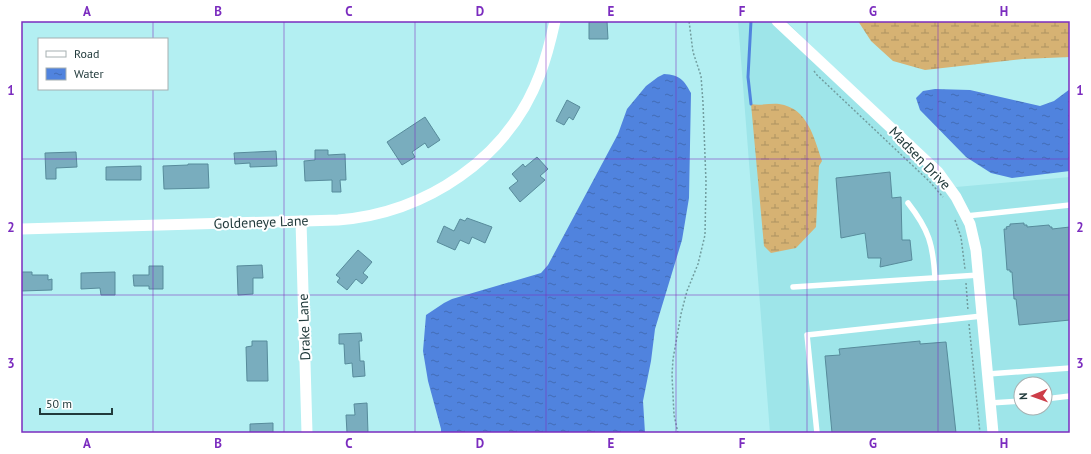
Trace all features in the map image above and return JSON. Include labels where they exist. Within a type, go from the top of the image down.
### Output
[{"type":"street","name":"Goldeneye Lane","points":[[21,229],[347,219],[371,216],[400,208],[450,184],[485,156],[508,131],[527,102],[540,75],[555,21]]},
{"type":"street","name":"Madsen Drive","points":[[777,21],[938,172],[956,197],[966,216],[970,224],[976,250],[993,433]]},
{"type":"street","name":"Drake Lane","points":[[301,221],[307,433]]},
{"type":"lane","points":[[908,203],[921,220],[929,237],[934,257],[935,278]]},
{"type":"lane","points":[[966,216],[1070,205]]},
{"type":"lane","points":[[794,287],[979,275]]},
{"type":"lane","points":[[817,433],[807,335],[982,316]]},
{"type":"lane","points":[[988,374],[1070,368]]},
{"type":"lane","points":[[1053,398],[1070,396]]},
{"type":"lane","points":[[990,403],[1013,402]]},
{"type":"path","points":[[678,433],[674,415],[672,375],[673,359],[681,314],[687,291],[698,264],[705,234],[706,182],[701,76],[693,52],[689,21]]},
{"type":"shaded area","points":[[738,21],[786,21],[956,187],[1070,177],[1070,433],[770,433]]},
{"type":"green space","points":[[858,21],[1070,21],[1070,57],[1023,59],[925,70],[893,61],[871,41]]},
{"type":"green space","points":[[751,104],[779,104],[797,111],[813,134],[822,161],[819,166],[816,227],[796,248],[771,253],[764,246]]},
{"type":"water","points":[[664,74],[681,79],[691,93],[689,198],[682,240],[655,329],[651,361],[643,401],[645,433],[441,433],[428,381],[423,351],[426,315],[452,299],[541,273],[548,265],[618,134],[627,109],[646,86]]},
{"type":"water","points":[[935,89],[970,90],[1040,106],[1054,101],[1070,89],[1070,171],[1012,178],[991,173],[966,157],[920,110],[916,98],[923,91]]},
{"type":"building","points":[[607,21],[608,39],[589,39],[589,22]]},
{"type":"building","points":[[567,100],[580,107],[573,120],[569,117],[564,125],[556,121]]},
{"type":"building","points":[[425,117],[440,140],[428,148],[425,143],[412,152],[415,157],[402,165],[387,142]]},
{"type":"building","points":[[315,150],[328,150],[328,155],[345,154],[346,180],[340,180],[341,192],[332,192],[332,180],[305,181],[304,161],[315,160]]},
{"type":"building","points":[[276,151],[277,166],[250,167],[250,163],[235,164],[234,153]]},
{"type":"building","points":[[76,152],[77,167],[56,168],[56,179],[46,179],[45,153]]},
{"type":"building","points":[[537,157],[548,169],[540,176],[545,180],[520,202],[509,188],[518,181],[512,174],[523,164],[525,167]]},
{"type":"building","points":[[208,164],[209,188],[164,189],[163,166]]},
{"type":"building","points":[[141,166],[141,180],[106,180],[106,167]]},
{"type":"building","points":[[890,172],[892,198],[901,197],[902,240],[910,240],[912,260],[880,267],[881,258],[868,258],[865,233],[841,238],[836,178]]},
{"type":"building","points":[[467,218],[492,227],[485,243],[472,237],[469,244],[460,240],[455,250],[437,242],[444,226],[454,231],[460,219],[465,221]]},
{"type":"building","points":[[1024,223],[1027,227],[1049,225],[1052,229],[1070,227],[1070,320],[1019,325],[1016,299],[1014,299],[1012,272],[1007,270],[1004,229],[1007,229],[1006,227],[1010,226],[1010,224]]},
{"type":"building","points":[[358,250],[372,262],[363,273],[368,277],[362,284],[356,279],[347,290],[337,282],[340,278],[336,275]]},
{"type":"building","points":[[262,265],[263,278],[253,278],[253,294],[238,295],[237,266]]},
{"type":"building","points":[[149,266],[163,266],[163,289],[149,289],[149,286],[134,286],[133,275],[149,275]]},
{"type":"building","points":[[21,272],[32,272],[32,275],[48,275],[48,280],[52,279],[52,290],[21,291]]},
{"type":"building","points":[[115,272],[115,295],[101,295],[100,288],[81,289],[81,273]]},
{"type":"building","points":[[361,333],[362,341],[359,341],[360,361],[364,361],[365,376],[353,377],[352,363],[345,364],[344,344],[339,344],[339,334]]},
{"type":"building","points":[[252,341],[267,341],[268,381],[247,381],[246,347],[252,346]]},
{"type":"building","points":[[920,341],[920,344],[946,342],[956,433],[832,433],[825,356],[840,355],[839,349]]},
{"type":"building","points":[[367,403],[368,433],[347,433],[346,415],[355,415],[354,404]]},
{"type":"building","points":[[273,423],[273,433],[250,433],[250,424]]},
{"type":"waterway","points":[[751,21],[748,77],[751,104]]}]
